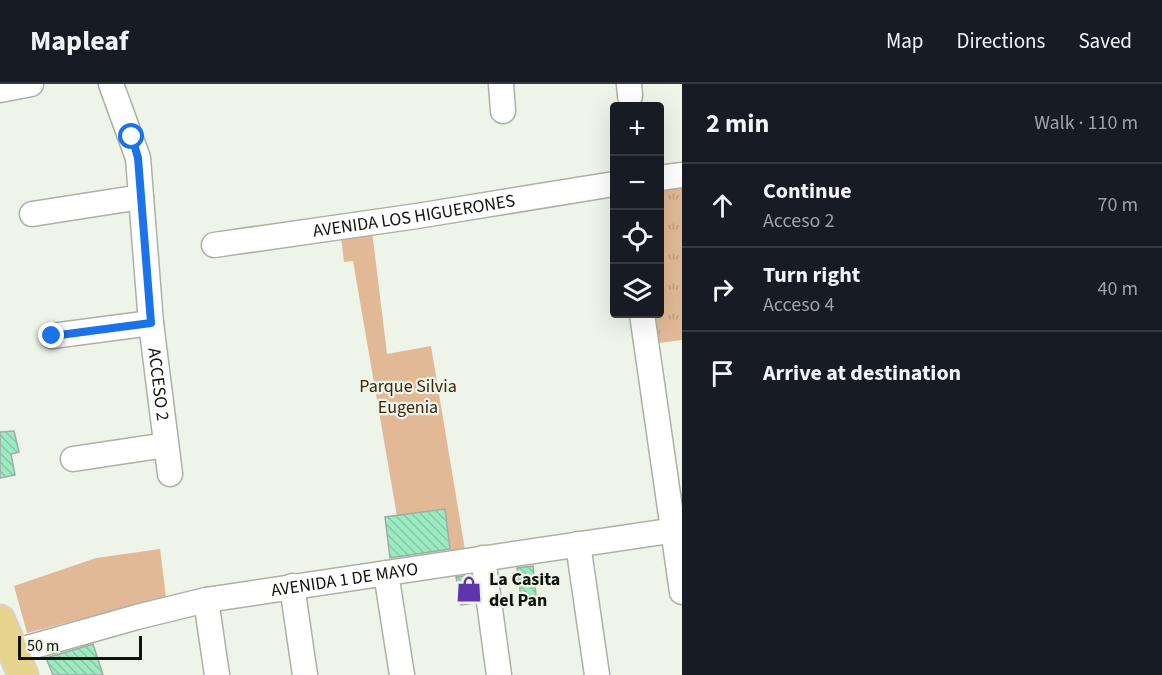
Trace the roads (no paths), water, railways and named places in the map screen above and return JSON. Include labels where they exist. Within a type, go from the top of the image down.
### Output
[{"type":"main road","points":[[0,620],[18,664]]},
{"type":"street","name":"ACCESO 2","points":[[111,84],[138,158],[151,323],[170,474]]},
{"type":"street","points":[[501,84],[503,111]]},
{"type":"street","points":[[664,177],[682,174]]},
{"type":"street","name":"AVENIDA LOS HIGUERONES","points":[[214,244],[417,216],[610,185]]},
{"type":"street","points":[[32,214],[141,197]]},
{"type":"street","points":[[643,318],[677,529],[682,592]]},
{"type":"street","points":[[52,336],[151,323]]},
{"type":"street","points":[[73,459],[166,445]]},
{"type":"street","name":"AVENIDA 1 DE MAYO","points":[[18,664],[137,616],[206,600],[677,529]]},
{"type":"street","points":[[578,544],[597,675]]},
{"type":"street","points":[[483,558],[499,675]]},
{"type":"street","points":[[386,573],[402,675]]},
{"type":"street","points":[[292,586],[305,675]]},
{"type":"street","points":[[206,600],[217,675]]},
{"type":"place","name":"La Casita del Pan","points":[[469,589]]},
{"type":"park label","name":"Parque Silvia Eugenia","points":[[408,396]]}]
